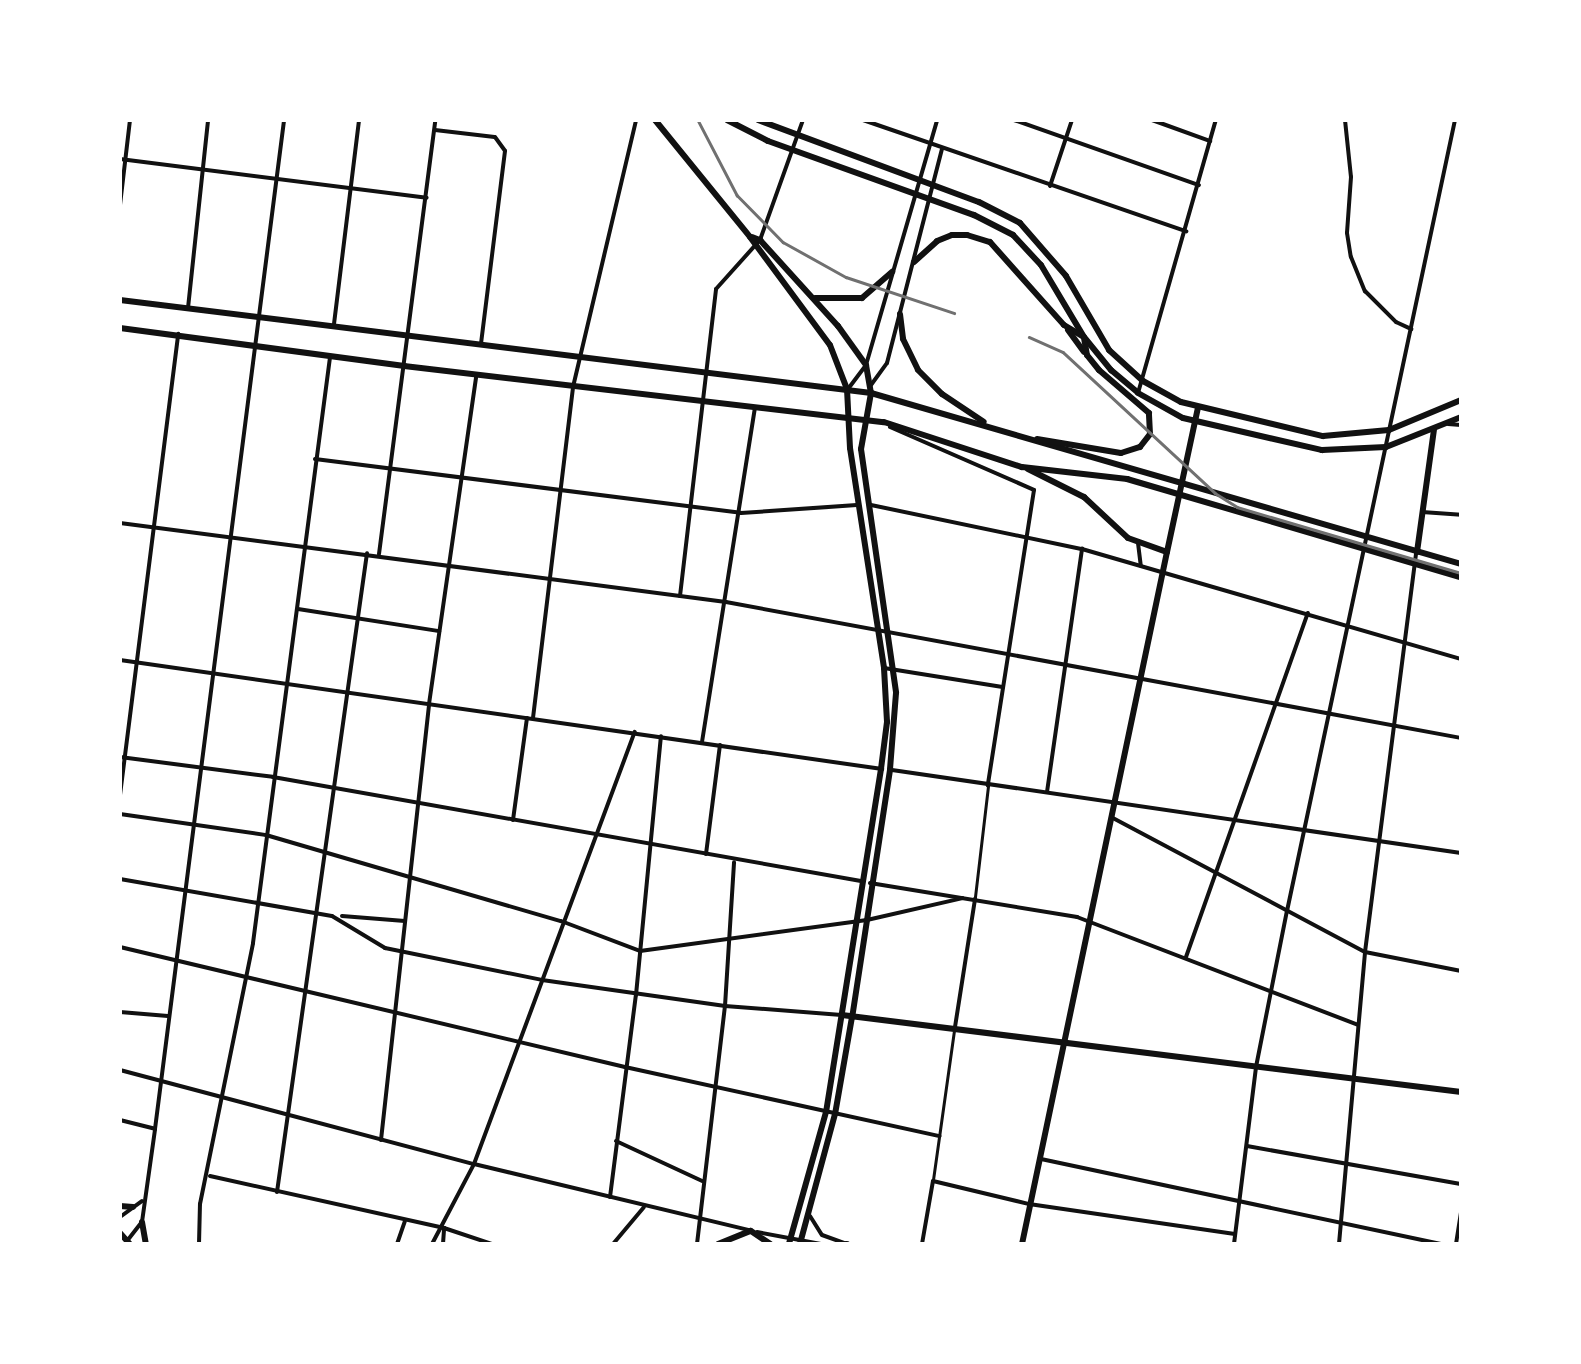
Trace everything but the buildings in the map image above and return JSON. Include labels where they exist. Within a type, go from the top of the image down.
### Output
[{"type":"main road","points":[[655,120],[825,334],[847,390],[848,417],[894,666],[885,769],[826,1112],[790,1241]]},
{"type":"main road","points":[[727,120],[768,141],[994,224],[1024,244],[1084,337],[1138,393],[1194,422],[1294,447],[1386,447],[1461,417]]},
{"type":"main road","points":[[758,120],[962,196],[1020,222],[1038,238],[1066,276],[1109,350],[1142,381],[1198,408],[1324,436],[1389,430],[1461,400]]},
{"type":"main road","points":[[750,236],[760,240],[813,298],[866,364],[871,389],[860,449],[863,505],[884,668],[885,769]]},
{"type":"main road","points":[[914,262],[924,250],[952,236],[990,242],[1087,356],[1149,413],[1152,428],[1146,442],[1131,452],[1022,437]]},
{"type":"main road","points":[[813,298],[862,298],[892,272]]},
{"type":"main road","points":[[120,300],[481,343],[580,359],[847,390],[871,389],[1094,459],[1461,564]]},
{"type":"main road","points":[[900,314],[908,352],[929,384],[993,428]]},
{"type":"main road","points":[[1064,326],[1084,337]]},
{"type":"main road","points":[[120,328],[573,387],[884,422],[1049,478],[1084,497],[1115,528],[1138,543],[1167,552]]},
{"type":"main road","points":[[1084,337],[1096,331]]},
{"type":"main road","points":[[1084,337],[1087,356]]},
{"type":"main road","points":[[1022,1244],[1087,920],[1198,408]]},
{"type":"main road","points":[[1416,552],[1434,430]]},
{"type":"main road","points":[[1074,442],[1094,459]]},
{"type":"main road","points":[[1022,467],[1127,480],[1461,577]]},
{"type":"main road","points":[[800,1242],[836,1114],[867,920],[866,882]]},
{"type":"main road","points":[[842,1015],[1461,1092]]},
{"type":"main road","points":[[120,1206],[133,1207]]},
{"type":"main road","points":[[142,1222],[146,1244]]},
{"type":"main road","points":[[718,1244],[751,1231],[770,1244]]},
{"type":"main road","points":[[120,1233],[129,1242]]},
{"type":"street","points":[[120,205],[130,120]]},
{"type":"street","points":[[188,308],[208,120]]},
{"type":"street","points":[[129,1242],[142,1222],[142,1201],[156,1129],[199,766],[284,120]]},
{"type":"street","points":[[334,325],[359,120]]},
{"type":"street","points":[[379,554],[436,120]]},
{"type":"street","points":[[512,820],[530,718],[573,387],[636,120]]},
{"type":"street","points":[[680,596],[716,289],[760,240],[803,120]]},
{"type":"street","points":[[863,120],[1186,231]]},
{"type":"street","points":[[847,390],[866,364],[937,120]]},
{"type":"street","points":[[1014,120],[1199,184]]},
{"type":"street","points":[[1050,186],[1072,120]]},
{"type":"street","points":[[1152,120],[1210,141]]},
{"type":"street","points":[[1138,393],[1216,120]]},
{"type":"street","points":[[1345,120],[1351,257],[1365,292],[1396,322],[1411,329]]},
{"type":"street","points":[[1234,1244],[1256,1068],[1287,910],[1455,120]]},
{"type":"street","points":[[434,130],[494,138],[504,150],[481,343]]},
{"type":"street","points":[[871,389],[888,362],[942,149]]},
{"type":"street","points":[[123,159],[426,198]]},
{"type":"street","points":[[120,795],[178,334]]},
{"type":"street","points":[[200,1244],[199,1216],[248,978],[330,357]]},
{"type":"street","points":[[382,1140],[429,704],[476,375]]},
{"type":"street","points":[[702,742],[755,408]]},
{"type":"street","points":[[884,422],[1034,490]]},
{"type":"street","points":[[1448,424],[1461,425]]},
{"type":"street","points":[[314,459],[741,512],[863,505],[1024,534],[1308,612],[1461,660]]},
{"type":"street","points":[[922,1244],[1024,534],[1034,490],[1049,478]]},
{"type":"street","points":[[1422,512],[1461,516]]},
{"type":"street","points":[[120,523],[726,602],[1461,738]]},
{"type":"street","points":[[1138,543],[1142,566]]},
{"type":"street","points":[[1047,792],[1082,550]]},
{"type":"street","points":[[1339,1244],[1365,952],[1416,552]]},
{"type":"street","points":[[277,1192],[367,554]]},
{"type":"street","points":[[298,608],[439,632]]},
{"type":"street","points":[[1186,957],[1308,612]]},
{"type":"street","points":[[120,660],[1461,853]]},
{"type":"street","points":[[884,668],[894,666],[1002,687]]},
{"type":"street","points":[[432,1244],[444,1228],[474,1164],[593,835],[635,732]]},
{"type":"street","points":[[610,1197],[636,994],[660,736]]},
{"type":"street","points":[[706,856],[720,745]]},
{"type":"street","points":[[122,757],[273,777],[734,862],[1087,920],[1358,1024]]},
{"type":"street","points":[[120,814],[266,835],[410,875],[640,951],[867,920],[971,898]]},
{"type":"street","points":[[1111,817],[1365,952],[1461,972]]},
{"type":"street","points":[[697,1244],[726,1006],[734,862]]},
{"type":"street","points":[[120,880],[332,916],[404,921]]},
{"type":"street","points":[[916,890],[917,907]]},
{"type":"street","points":[[332,916],[384,948],[401,953],[636,994],[842,1015]]},
{"type":"street","points":[[120,946],[626,1067],[940,1136]]},
{"type":"street","points":[[120,1012],[168,1016]]},
{"type":"street","points":[[120,1070],[644,1208],[790,1241],[821,1244]]},
{"type":"street","points":[[120,1120],[156,1129]]},
{"type":"street","points":[[616,1141],[704,1182]]},
{"type":"street","points":[[1247,1146],[1461,1184]]},
{"type":"street","points":[[1039,1158],[1442,1244]]},
{"type":"street","points":[[208,1176],[444,1228],[492,1244]]},
{"type":"street","points":[[933,1181],[1029,1204],[1236,1234]]},
{"type":"street","points":[[120,1216],[142,1201]]},
{"type":"street","points":[[613,1244],[644,1208]]},
{"type":"street","points":[[1456,1244],[1461,1211]]},
{"type":"street","points":[[808,1213],[822,1236],[847,1244]]},
{"type":"street","points":[[397,1244],[406,1220]]},
{"type":"street","points":[[443,1244],[444,1228]]},
{"type":"railway","points":[[698,120],[737,195],[783,242],[846,277],[954,313]]},
{"type":"railway","points":[[1029,337],[1063,352],[1215,493],[1237,507],[1461,573]]}]
